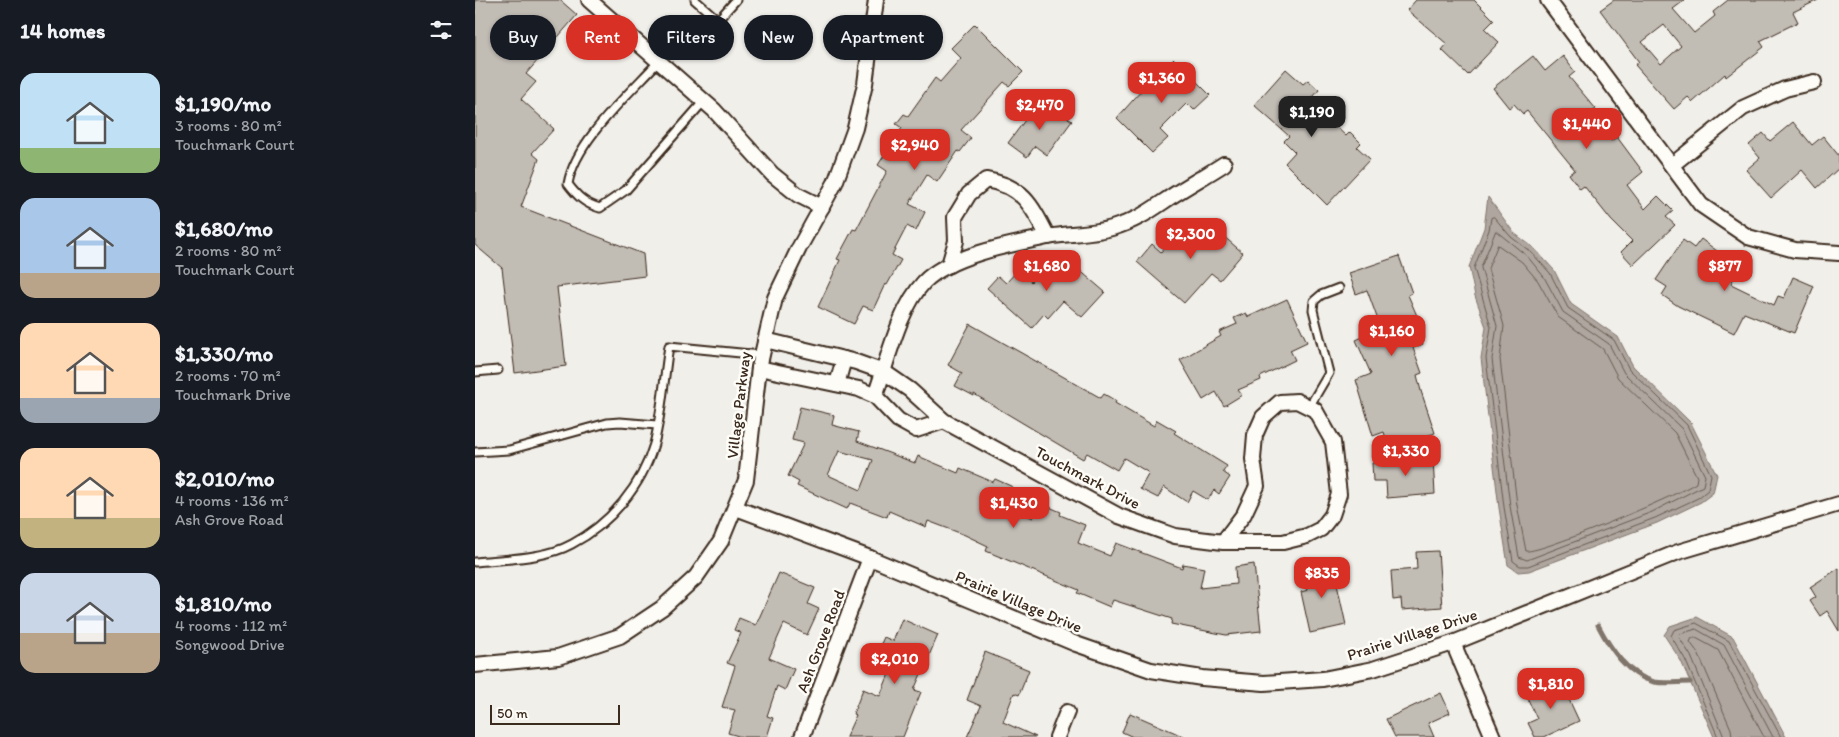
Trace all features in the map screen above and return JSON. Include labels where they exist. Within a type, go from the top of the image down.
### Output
[{"type":"street","points":[[589,0],[704,101],[730,126],[772,174],[798,195],[822,207]]},
{"type":"street","name":"Village Parkway","points":[[475,664],[558,657],[620,636],[662,608],[696,577],[721,541],[746,480],[760,362],[775,298],[835,183],[855,128],[865,84],[876,0]]},
{"type":"street","points":[[1548,0],[1701,205],[1748,237],[1795,250],[1839,253]]},
{"type":"street","points":[[1672,165],[1743,108],[1785,89],[1814,82]]},
{"type":"street","points":[[875,396],[895,335],[911,301],[925,281],[949,264],[980,253],[1048,237],[1110,228],[1140,219],[1172,196],[1225,164]]},
{"type":"street","points":[[949,264],[956,241],[955,217],[969,194],[986,180],[1002,182],[1022,194],[1036,214],[1048,237]]},
{"type":"street","name":"Touchmark Drive","points":[[765,340],[843,359],[884,372],[910,390],[944,421],[1119,516],[1175,536],[1223,542],[1283,542],[1307,536],[1321,529],[1332,515],[1339,494],[1333,442],[1325,424],[1315,410],[1309,407]]},
{"type":"street","points":[[837,384],[843,359]]},
{"type":"street","points":[[760,362],[859,389],[875,396],[898,420],[916,430],[944,421]]},
{"type":"street","points":[[1223,542],[1244,514],[1257,486],[1254,451],[1255,435],[1263,417],[1280,402],[1297,401],[1309,407]]},
{"type":"street","name":"Prairie Village Drive","points":[[736,508],[870,558],[1076,644],[1151,670],[1202,678],[1264,683],[1323,679],[1373,669],[1453,643],[1678,552],[1839,504]]},
{"type":"street","name":"Ash Grove Road","points":[[802,737],[870,558]]},
{"type":"street","points":[[1453,643],[1493,737]]},
{"type":"street","points":[[1057,737],[1067,712]]},
{"type":"lane","points":[[695,0],[718,20],[736,0]]},
{"type":"lane","points":[[659,61],[583,146],[569,173],[568,184],[576,195],[589,205],[600,208],[613,201],[626,190],[704,101]]},
{"type":"lane","points":[[1309,407],[1329,373],[1313,310],[1313,301],[1321,295],[1339,288]]},
{"type":"lane","points":[[475,562],[529,557],[571,545],[605,522],[636,486],[653,444],[669,346],[760,362]]},
{"type":"lane","points":[[475,372],[498,370]]},
{"type":"lane","points":[[475,452],[509,450],[607,423],[620,422],[657,425]]},
{"type":"water","points":[[1488,197],[1514,233],[1534,248],[1554,270],[1571,304],[1618,337],[1633,366],[1691,423],[1717,475],[1713,493],[1701,502],[1657,523],[1529,571],[1518,572],[1508,565],[1499,508],[1481,358],[1486,327],[1475,296],[1469,267],[1484,228]]},
{"type":"water","points":[[1697,617],[1733,637],[1786,737],[1714,737],[1681,661],[1664,635],[1670,626]]},
{"type":"building","points":[[475,0],[560,0],[577,15],[566,15],[566,28],[556,39],[556,15],[490,15],[490,60],[538,60],[526,74],[536,82],[521,99],[554,129],[532,153],[539,159],[521,207],[643,254],[645,276],[557,287],[566,366],[515,373],[502,268],[475,245]]},
{"type":"building","points":[[1416,0],[1474,0],[1494,20],[1485,29],[1499,42],[1468,75],[1442,50],[1447,44],[1407,10]]},
{"type":"building","points":[[1614,0],[1685,0],[1673,9],[1694,33],[1715,16],[1713,12],[1728,0],[1818,0],[1793,12],[1798,22],[1760,41],[1764,47],[1726,77],[1725,74],[1693,102],[1688,97],[1674,109],[1635,65],[1639,62],[1600,10]],"holes":[[[1664,25],[1681,46],[1661,64],[1642,42]]]},
{"type":"building","points":[[975,24],[1023,72],[1009,86],[1004,82],[961,130],[971,138],[960,152],[958,151],[937,182],[927,175],[909,204],[925,212],[916,231],[907,226],[892,255],[901,260],[887,285],[885,284],[873,310],[863,306],[854,324],[818,307],[840,260],[837,259],[853,229],[856,230],[887,171],[878,165],[902,128],[896,124],[904,114],[908,116],[935,78],[940,82],[961,58],[951,48]]},
{"type":"building","points":[[1533,56],[1545,71],[1563,56],[1575,72],[1569,77],[1596,109],[1590,113],[1611,141],[1617,137],[1643,172],[1627,185],[1645,209],[1658,196],[1673,211],[1666,217],[1675,225],[1633,265],[1621,252],[1632,241],[1611,220],[1584,186],[1580,189],[1569,174],[1575,170],[1527,111],[1523,114],[1514,104],[1509,108],[1493,88]]},
{"type":"building","points":[[1174,59],[1210,95],[1194,110],[1187,103],[1160,130],[1168,138],[1152,153],[1117,118]]},
{"type":"building","points":[[1286,69],[1303,84],[1308,80],[1319,90],[1309,102],[1346,136],[1350,132],[1361,143],[1357,147],[1370,159],[1327,205],[1285,163],[1295,152],[1284,141],[1289,136],[1254,105]]},
{"type":"building","points":[[1037,104],[1055,117],[1059,111],[1072,121],[1047,155],[1035,146],[1027,157],[1008,143]]},
{"type":"building","points":[[1793,122],[1812,145],[1823,136],[1839,156],[1839,168],[1817,188],[1802,170],[1771,198],[1746,170],[1760,158],[1749,145],[1763,133],[1770,141]]},
{"type":"building","points":[[1207,222],[1243,253],[1220,280],[1211,273],[1184,303],[1137,262],[1152,244],[1161,252],[1184,224],[1196,235]]},
{"type":"building","points":[[1701,239],[1717,251],[1709,262],[1735,275],[1731,284],[1774,305],[1778,296],[1784,298],[1793,277],[1814,286],[1794,333],[1744,313],[1734,333],[1678,306],[1662,295],[1667,287],[1656,280],[1683,240],[1694,248]]},
{"type":"building","points":[[1399,256],[1412,293],[1408,295],[1421,325],[1416,328],[1423,344],[1413,348],[1422,373],[1417,375],[1421,391],[1435,433],[1389,448],[1384,432],[1373,436],[1356,380],[1371,374],[1356,340],[1376,331],[1374,326],[1379,323],[1367,290],[1356,294],[1349,273]]},
{"type":"building","points":[[1051,259],[1063,270],[1070,262],[1105,292],[1082,317],[1063,301],[1048,318],[1044,314],[1032,328],[987,288],[998,276],[1006,283],[1018,270],[1031,282]]},
{"type":"building","points":[[1287,299],[1307,342],[1290,350],[1295,360],[1260,377],[1261,380],[1238,390],[1242,395],[1224,406],[1216,392],[1203,400],[1180,360],[1221,336],[1219,332],[1237,324],[1234,318],[1246,313],[1248,317]]},
{"type":"building","points":[[970,324],[1101,398],[1104,394],[1116,401],[1115,403],[1154,426],[1157,420],[1176,431],[1174,433],[1227,466],[1223,472],[1230,477],[1219,494],[1214,490],[1208,500],[1193,491],[1187,502],[1164,487],[1158,498],[1140,489],[1149,473],[1124,458],[1117,470],[1087,453],[1083,459],[974,394],[974,396],[955,386],[962,373],[948,365]]},
{"type":"building","points":[[800,407],[834,415],[832,425],[859,432],[857,441],[915,463],[918,456],[958,473],[960,468],[993,482],[995,479],[1013,487],[1004,506],[1033,518],[1040,503],[1061,512],[1060,515],[1085,525],[1078,543],[1110,556],[1116,543],[1182,568],[1183,564],[1204,568],[1200,588],[1236,584],[1235,567],[1254,564],[1261,631],[1226,635],[1171,624],[1172,619],[1113,600],[1110,607],[1077,593],[1079,590],[986,551],[988,546],[965,535],[928,521],[926,527],[889,511],[887,517],[850,503],[847,509],[797,486],[799,482],[788,476],[804,443],[792,440]],"holes":[[[839,451],[873,460],[861,490],[828,475]]]},
{"type":"building","points":[[1433,459],[1435,494],[1387,498],[1386,481],[1373,481],[1372,463]]},
{"type":"building","points":[[1438,551],[1442,607],[1402,610],[1401,599],[1393,600],[1391,571],[1417,569],[1416,552]]},
{"type":"building","points":[[1332,562],[1346,625],[1310,633],[1301,592],[1308,590],[1303,568]]},
{"type":"building","points":[[1839,568],[1839,631],[1827,611],[1820,616],[1810,601],[1816,597],[1810,587]]},
{"type":"building","points":[[779,573],[815,588],[808,604],[819,609],[807,635],[784,624],[769,658],[794,669],[785,690],[777,686],[767,716],[773,718],[767,737],[742,737],[728,733],[735,710],[722,707],[735,666],[727,663],[741,633],[734,630],[739,618],[756,625]]},
{"type":"building","points":[[902,619],[938,635],[914,690],[921,692],[903,737],[846,737],[856,715],[853,714],[863,689],[880,696],[891,669],[873,662],[884,637],[893,641]]},
{"type":"building","points":[[985,652],[1029,670],[1019,695],[1014,693],[1003,722],[1036,737],[967,737],[981,706],[967,700]]},
{"type":"building","points":[[1560,680],[1579,721],[1544,737],[1535,737],[1528,723],[1537,719],[1526,695]]},
{"type":"building","points":[[1441,693],[1450,713],[1428,723],[1434,737],[1395,737],[1386,719]]},
{"type":"building","points":[[1130,713],[1185,737],[1133,737],[1122,732]]},
{"type":"waterway","points":[[1598,625],[1620,660],[1644,678],[1654,682],[1690,682]]}]
